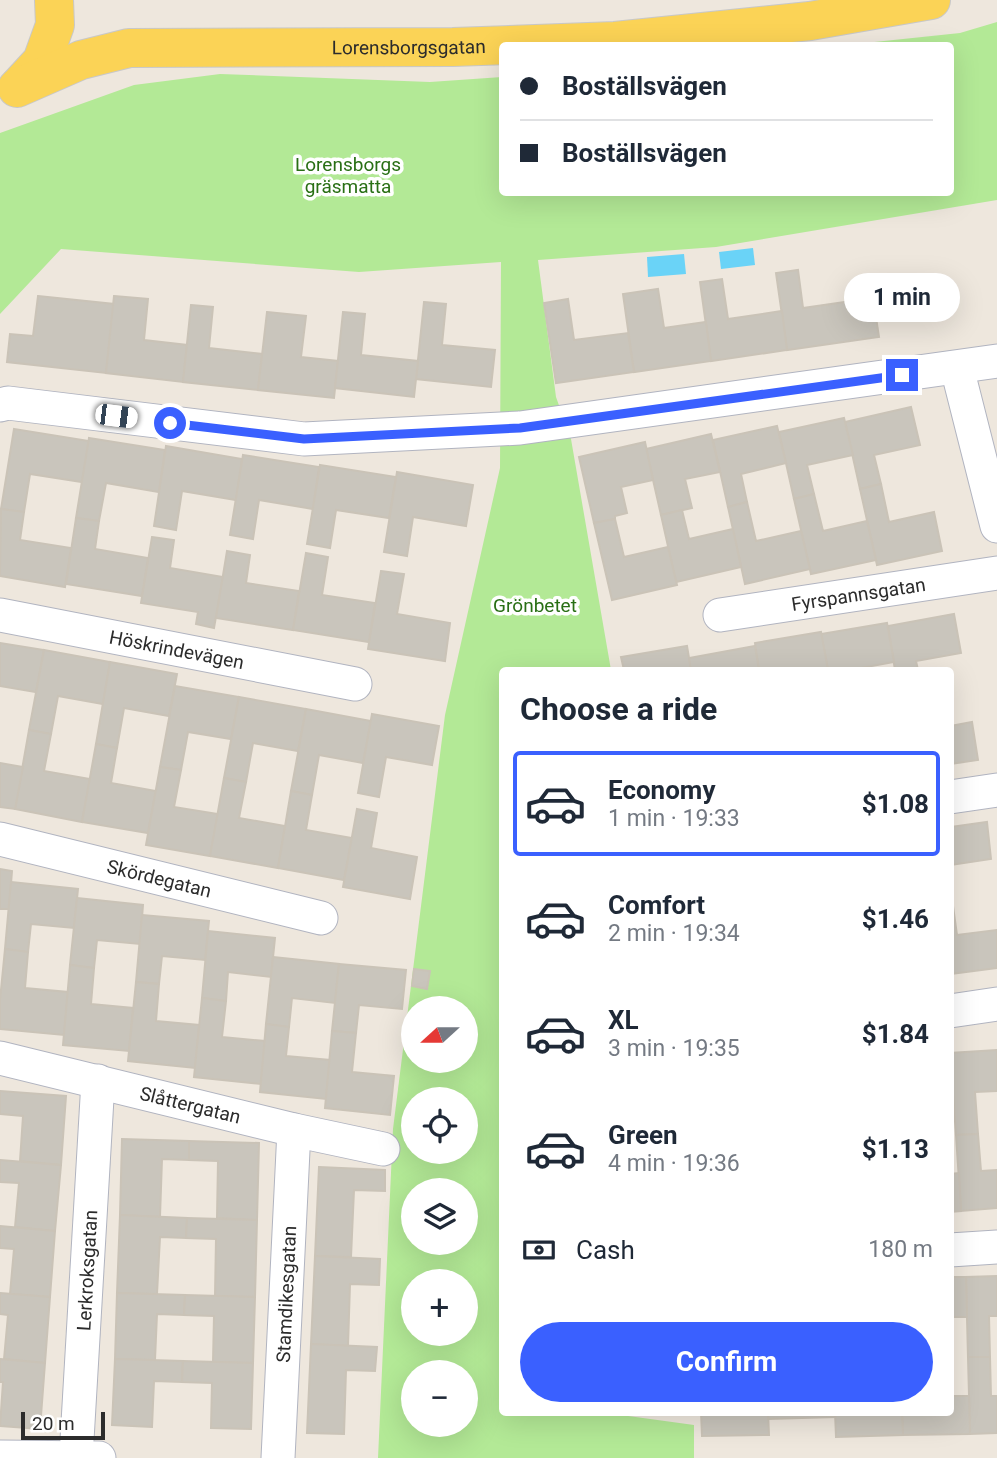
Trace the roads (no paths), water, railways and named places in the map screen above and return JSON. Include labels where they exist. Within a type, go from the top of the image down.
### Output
[{"type":"main road","name":"Lorensborgsgatan","points":[[9,93],[42,61],[55,25],[54,0]]},
{"type":"main road","name":"Lorensborgsgatan","points":[[588,42],[810,21],[931,0]]},
{"type":"main road","name":"Lorensborgsgatan","points":[[9,93],[81,60],[129,48],[499,45]]},
{"type":"street","points":[[0,405],[8,403],[304,439],[520,428],[997,361]]},
{"type":"street","points":[[957,368],[997,526]]},
{"type":"street","name":"Fyrspannsgatan","points":[[720,615],[997,573]]},
{"type":"street","name":"Höskrindevägen","points":[[0,615],[355,684]]},
{"type":"street","points":[[954,796],[997,790]]},
{"type":"street","name":"Skördegatan","points":[[0,839],[321,918]]},
{"type":"street","points":[[954,1010],[997,1004]]},
{"type":"street","name":"Slåttergatan","points":[[0,1058],[383,1149]]},
{"type":"street","name":"Lerkroksgatan","points":[[76,1458],[98,1081]]},
{"type":"street","name":"Stamdikesgatan","points":[[278,1458],[294,1130]]},
{"type":"street","points":[[954,1250],[997,1247]]},
{"type":"street","points":[[0,1457],[99,1458]]},
{"type":"water","points":[[753,248],[755,265],[721,269],[719,252]]},
{"type":"water","points":[[684,254],[686,274],[648,277],[647,257]]},
{"type":"park label","name":"Lorensborgs gräsmatta","points":[[348,175]]},
{"type":"park label","name":"Grönbetet","points":[[535,605]]}]
